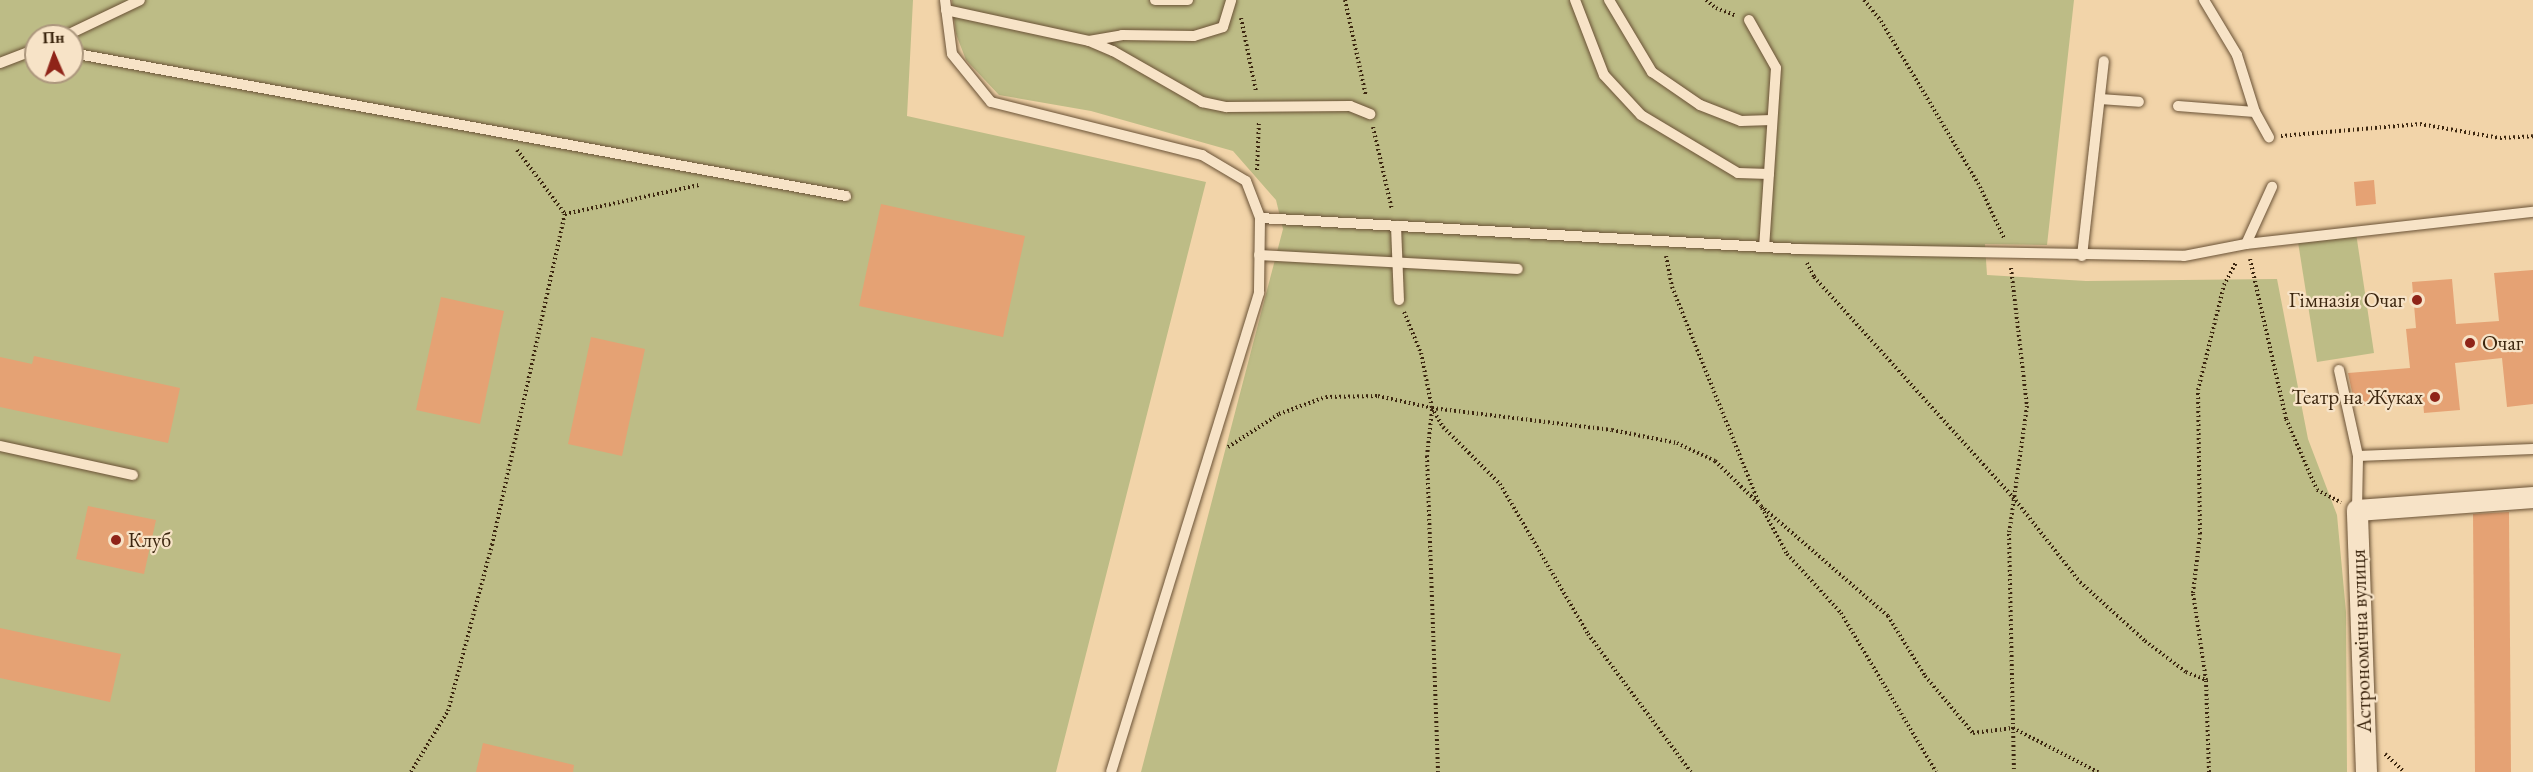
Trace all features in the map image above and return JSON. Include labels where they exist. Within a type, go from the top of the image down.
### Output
[{"type":"street","points":[[2357,510],[2533,496]]},
{"type":"street","name":"Астрономічна вулиця","points":[[2357,510],[2366,772]]},
{"type":"lane","points":[[84,27],[140,0]]},
{"type":"lane","points":[[1155,0],[1188,0]]},
{"type":"lane","points":[[1089,41],[1122,35],[1194,36],[1223,27],[1231,0]]},
{"type":"lane","points":[[1575,0],[1604,75],[1641,115],[1738,173],[1769,174]]},
{"type":"lane","points":[[1609,0],[1652,72],[1700,105],[1741,121],[1772,120]]},
{"type":"lane","points":[[2204,0],[2237,55],[2255,112],[2269,137]]},
{"type":"lane","points":[[1111,772],[1259,292],[1260,218],[1246,181],[1202,155],[991,102],[952,54],[946,5],[1089,41],[1113,51],[1202,102],[1226,107],[1350,106],[1370,114]]},
{"type":"lane","points":[[1749,20],[1776,68],[1764,247]]},
{"type":"lane","points":[[0,63],[24,54]]},
{"type":"lane","points":[[84,55],[846,196]]},
{"type":"lane","points":[[2082,256],[2104,62]]},
{"type":"lane","points":[[2100,99],[2139,102]]},
{"type":"lane","points":[[2178,106],[2255,112]]},
{"type":"lane","points":[[2246,244],[2272,187]]},
{"type":"lane","points":[[1260,218],[1799,249],[2010,252],[2082,256],[2184,256],[2246,244],[2533,212]]},
{"type":"lane","points":[[1396,226],[1400,262],[1399,300]]},
{"type":"lane","points":[[1259,255],[1518,269]]},
{"type":"lane","points":[[2338,370],[2358,456],[2357,510]]},
{"type":"lane","points":[[0,446],[133,475]]},
{"type":"lane","points":[[2358,456],[2533,449]]},
{"type":"path","points":[[1706,0],[1716,8],[1749,20]]},
{"type":"path","points":[[1864,0],[1881,21],[1978,183],[2010,252],[2027,406],[2009,534],[2014,772]]},
{"type":"path","points":[[2269,137],[2420,124],[2500,138],[2533,136]]},
{"type":"path","points":[[411,772],[448,711],[492,545],[565,214],[504,133]]},
{"type":"path","points":[[565,214],[705,184]]},
{"type":"path","points":[[1663,241],[1672,287],[1747,483],[1787,554],[1841,613],[1936,772]]},
{"type":"path","points":[[2246,244],[2286,419],[2317,490],[2357,510]]},
{"type":"path","points":[[2209,772],[2206,680],[2193,593],[2200,534],[2198,390],[2224,285],[2246,244]]},
{"type":"path","points":[[1799,249],[1814,277],[2013,497],[2080,582],[2145,641],[2186,672],[2206,680]]},
{"type":"path","points":[[1399,300],[1421,353],[1432,408],[1427,468],[1438,772]]},
{"type":"path","points":[[1206,462],[1280,414],[1326,397],[1378,396],[1432,408],[1612,430],[1677,443],[1715,461],[1761,506],[1888,616],[1925,676],[1973,734],[2013,728],[2098,772]]},
{"type":"path","points":[[1432,408],[1443,427],[1500,484],[1588,634],[1691,772]]},
{"type":"shaded area","points":[[0,0],[913,0],[907,116],[1206,182],[1056,772],[0,772]]},
{"type":"shaded area","points":[[952,0],[2074,0],[2047,245],[1985,244],[1987,275],[2086,281],[2277,279],[2308,439],[2337,515],[2346,612],[2347,772],[1141,772],[1283,229],[1276,200],[1233,151],[1091,111],[999,95],[966,60],[956,34]]},
{"type":"shaded area","points":[[2356,233],[2374,353],[2317,362],[2298,242]]},
{"type":"building","points":[[2374,180],[2376,204],[2356,206],[2354,182]]},
{"type":"building","points":[[881,204],[1025,236],[1003,337],[859,306]]},
{"type":"building","name":"Очаг","points":[[2533,270],[2533,404],[2507,407],[2502,358],[2455,363],[2460,410],[2424,413],[2423,401],[2355,406],[2348,373],[2410,368],[2406,329],[2416,328],[2412,282],[2452,279],[2456,324],[2499,321],[2494,273]]},
{"type":"building","points":[[441,297],[504,311],[480,424],[416,410]]},
{"type":"building","points":[[591,337],[645,349],[622,456],[568,444]]},
{"type":"building","points":[[34,356],[180,388],[168,443],[0,407],[0,357],[32,364]]},
{"type":"building","name":"Клуб","points":[[88,506],[156,520],[144,574],[76,559]]},
{"type":"building","points":[[2509,512],[2511,772],[2475,772],[2473,514]]},
{"type":"building","points":[[0,628],[121,654],[110,702],[0,678]]},
{"type":"building","points":[[483,743],[574,765],[573,772],[476,772]]},
{"type":"place","name":"Гімназія Очаг","points":[[2417,300]]},
{"type":"place","name":"Очаг","points":[[2470,343]]},
{"type":"place","name":"Театр на Жуках","points":[[2435,397]]},
{"type":"place","name":"Клуб","points":[[116,540]]}]
